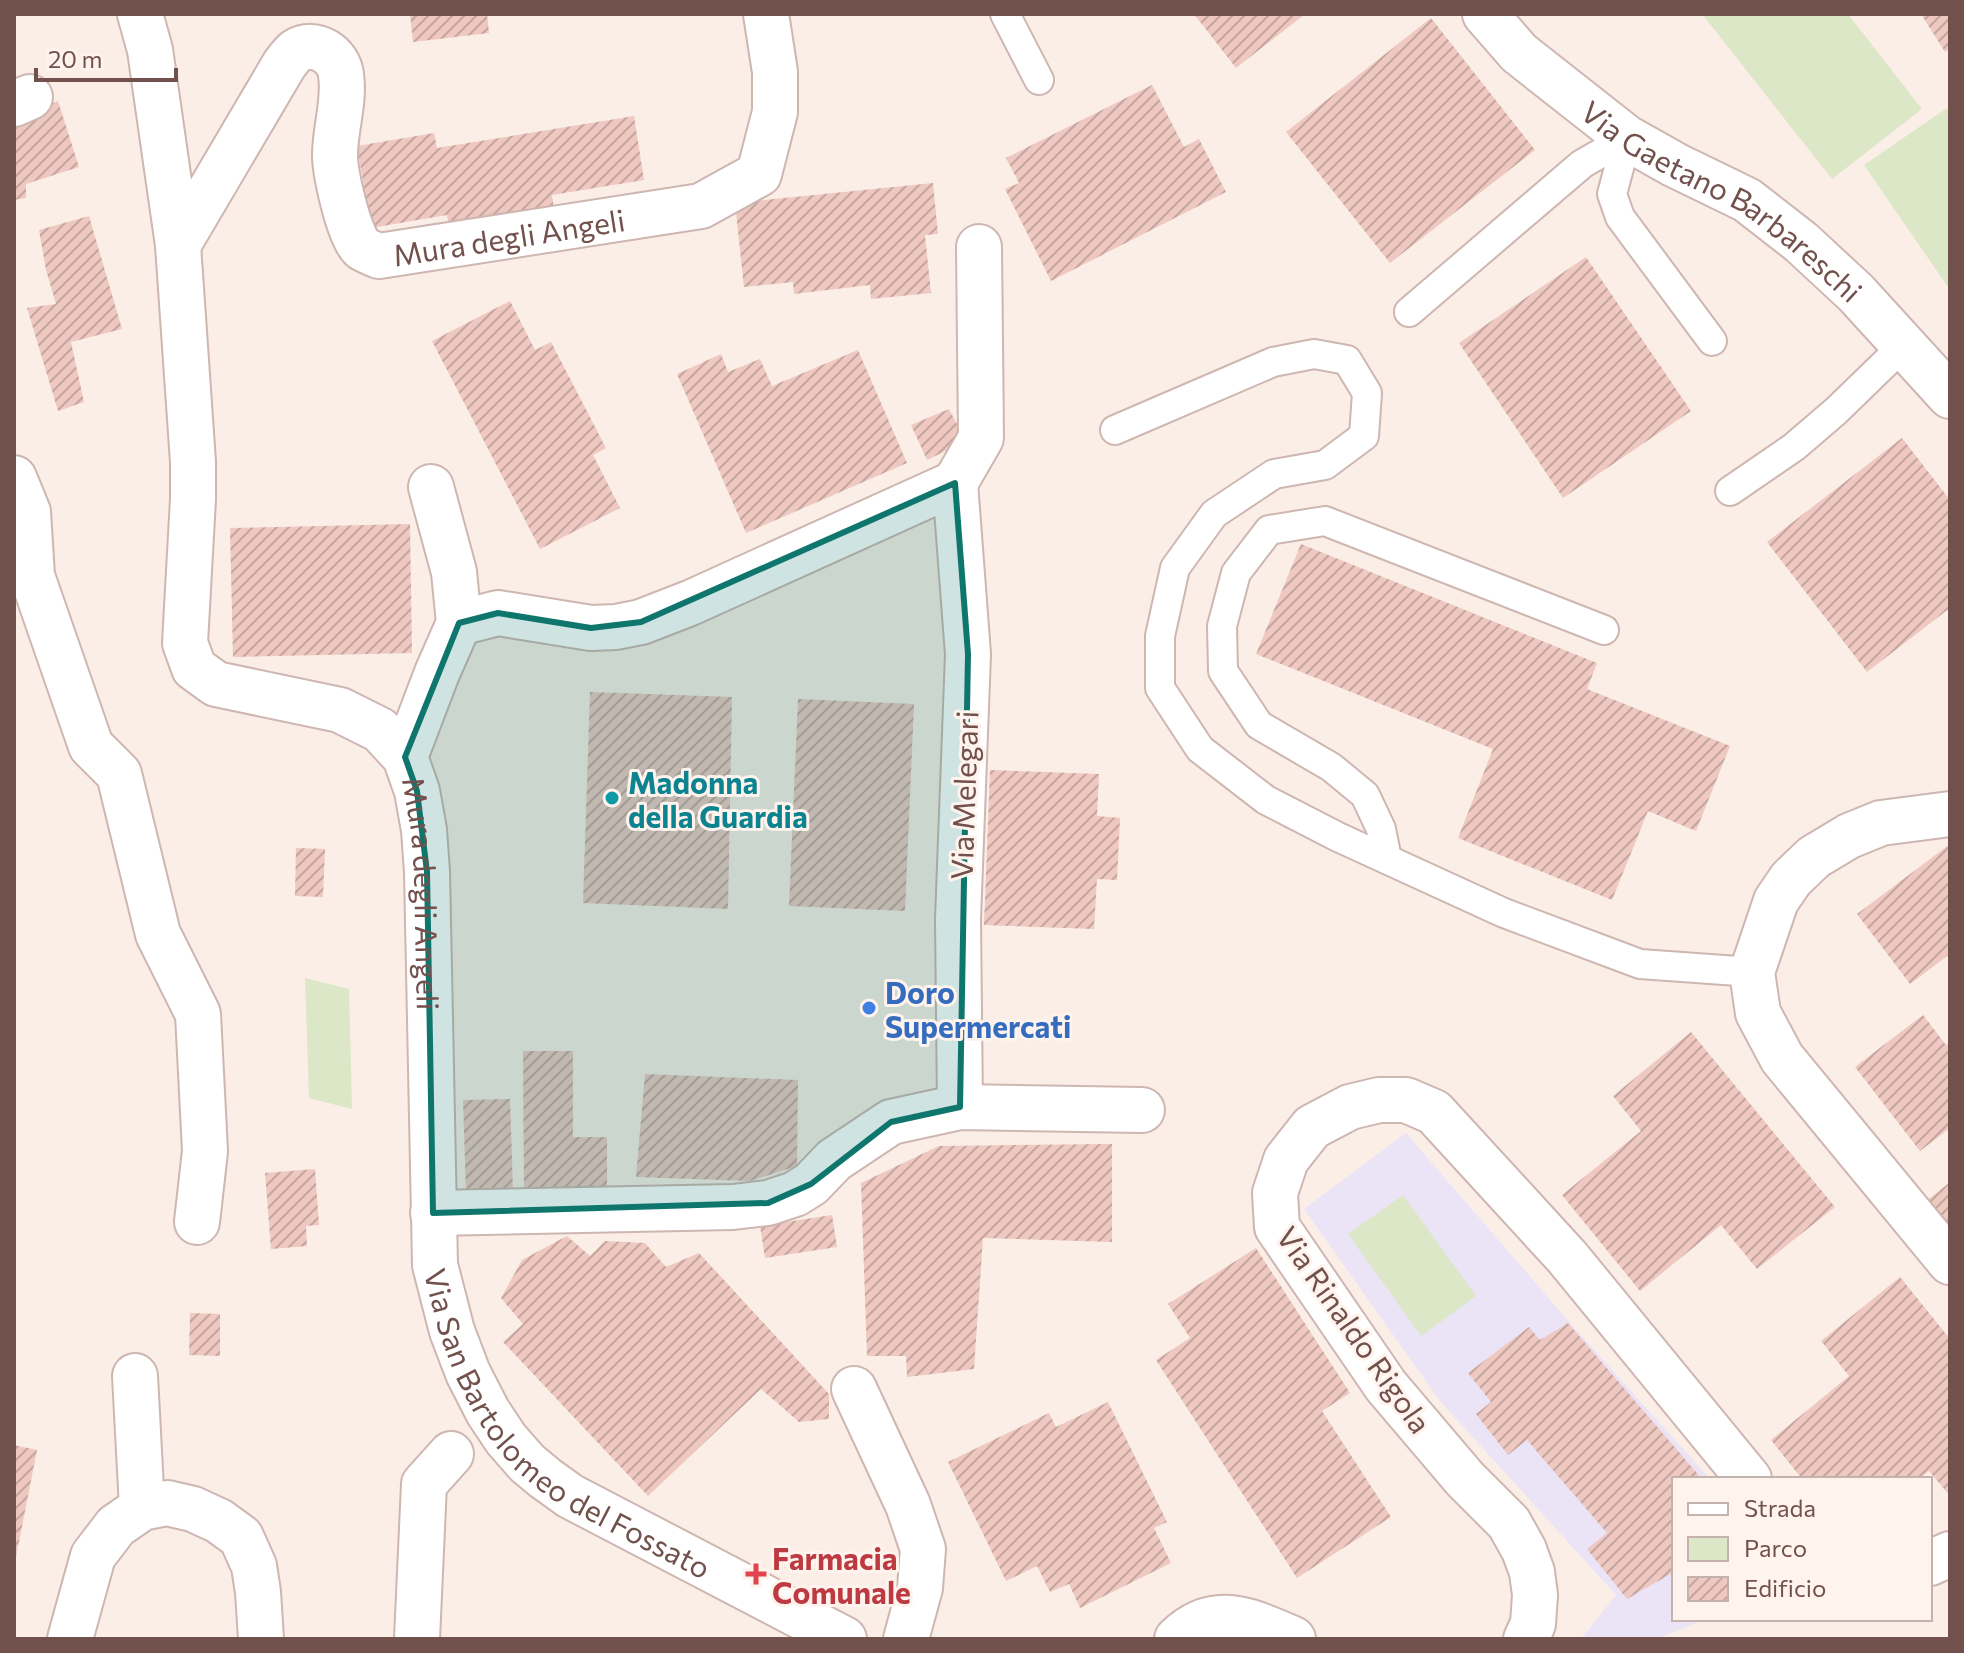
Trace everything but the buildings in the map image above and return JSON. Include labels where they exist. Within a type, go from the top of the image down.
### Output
[{"type":"street","name":"Mura degli Angeli","points":[[178,245],[284,65],[297,51],[312,46],[331,54],[341,71],[335,156],[339,181],[351,231],[362,248],[379,256],[701,206],[759,174],[775,112],[775,72],[766,14]]},
{"type":"street","name":"Via Gaetano Barbareschi","points":[[1485,14],[1519,53],[1627,138],[1747,200],[1801,242],[1856,293],[1950,396]]},
{"type":"street","name":"Mura degli Angeli","points":[[150,26],[178,245],[193,462],[185,643],[194,668],[216,684],[340,710],[380,730],[405,757],[417,791],[426,858],[433,1213]]},
{"type":"street","points":[[459,623],[498,613],[591,628],[641,622],[690,603],[955,483],[981,438],[979,247]]},
{"type":"street","points":[[14,478],[28,512],[32,576],[37,591],[91,746],[119,774],[158,934],[198,1014],[205,1151],[197,1222]]},
{"type":"street","name":"Via Melegari","points":[[955,483],[968,654],[958,919],[960,1107]]},
{"type":"street","points":[[405,757],[459,623],[454,572],[431,487]]},
{"type":"street","points":[[1950,814],[1881,823],[1849,836],[1814,857],[1791,879],[1776,901],[1752,972],[1758,1013],[1782,1058],[1950,1262]]},
{"type":"street","name":"Via Rinaldo Rigola","points":[[1526,1639],[1533,1624],[1535,1595],[1532,1572],[1509,1523],[1465,1479],[1386,1386],[1277,1227],[1275,1193],[1286,1160],[1312,1127],[1350,1107],[1379,1100],[1406,1100],[1434,1112],[1567,1257],[1747,1477]]},
{"type":"street","points":[[433,1213],[733,1207],[768,1203],[795,1194],[811,1184],[834,1160],[891,1122],[960,1107],[1142,1110]]},
{"type":"street","name":"Via San Bartolomeo del Fossato","points":[[433,1213],[435,1265],[468,1373],[488,1412],[527,1463],[570,1496],[844,1639]]},
{"type":"street","points":[[135,1376],[142,1508]]},
{"type":"street","points":[[854,1389],[908,1505],[923,1549],[920,1588],[906,1639]]},
{"type":"street","points":[[417,1639],[424,1484],[451,1454]]},
{"type":"street","points":[[70,1639],[93,1556],[116,1526],[142,1508],[167,1503],[193,1509],[219,1521],[241,1537],[254,1566],[261,1639]]},
{"type":"street","points":[[1177,1639],[1189,1628],[1208,1619],[1232,1617],[1293,1639]]},
{"type":"lane","points":[[1005,14],[1039,80]]},
{"type":"lane","points":[[1409,312],[1582,164],[1627,138]]},
{"type":"lane","points":[[1627,138],[1612,194],[1620,217],[1712,341]]},
{"type":"lane","points":[[1730,491],[1794,447],[1904,345]]},
{"type":"lane","points":[[1115,430],[1273,362],[1314,354],[1347,360],[1367,393],[1364,436],[1325,465],[1274,474],[1214,514],[1175,568],[1160,636],[1160,688],[1200,749],[1266,800],[1338,837],[1504,913],[1640,964],[1752,972]]},
{"type":"lane","points":[[1387,859],[1381,829],[1365,795],[1331,767],[1259,725],[1223,671],[1222,626],[1236,573],[1269,530],[1325,521],[1604,630]]},
{"type":"highlighted area","points":[[955,483],[968,654],[960,1107],[891,1122],[811,1184],[768,1203],[433,1213],[427,872],[417,791],[405,757],[459,623],[498,613],[591,628],[641,622]]},
{"type":"shaded area","points":[[1406,1133],[1708,1477],[1672,1477],[1672,1621],[1701,1621],[1656,1639],[1581,1639],[1616,1595],[1440,1401],[1304,1209]]},
{"type":"green space","points":[[1702,14],[1848,14],[1922,109],[1832,179]]},
{"type":"green space","points":[[1947,108],[1950,112],[1950,290],[1864,165]]},
{"type":"green space","points":[[305,978],[349,989],[352,1109],[309,1098]]},
{"type":"green space","points":[[1403,1195],[1476,1296],[1421,1336],[1348,1234]]},
{"type":"place","name":"Madonna della Guardia","points":[[612,798]]},
{"type":"place","name":"Doro Supermercati","points":[[869,1008]]},
{"type":"place","name":"Farmacia Comunale","points":[[756,1574]]}]
